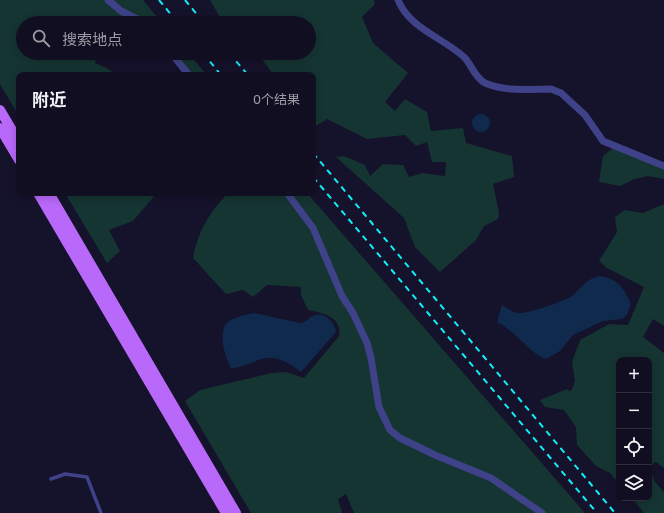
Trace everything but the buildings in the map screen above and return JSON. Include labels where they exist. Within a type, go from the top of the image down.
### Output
[{"type":"main road","points":[[0,110],[16,137]]},
{"type":"main road","points":[[0,128],[16,155]]},
{"type":"main road","points":[[40,196],[226,513]]},
{"type":"main road","points":[[51,196],[236,513]]},
{"type":"street","points":[[108,0],[121,11],[131,16]]},
{"type":"street","points":[[398,0],[406,15],[425,31],[463,57],[476,75],[484,82],[508,89],[551,89],[558,91],[585,115],[603,141],[664,166]]},
{"type":"street","points":[[177,60],[187,72]]},
{"type":"street","points":[[289,196],[313,228],[342,296],[353,313],[367,343],[379,407],[384,420],[392,433],[435,455],[491,478],[542,513]]},
{"type":"lane","points":[[51,480],[65,474],[87,477],[101,513]]},
{"type":"green space","points":[[0,0],[143,0],[156,16],[16,16],[16,60],[95,60],[95,63],[113,72],[16,72],[16,111],[0,84]]},
{"type":"green space","points":[[210,0],[374,0],[375,4],[362,17],[373,43],[408,73],[385,102],[395,111],[405,99],[427,112],[431,131],[463,128],[466,143],[512,156],[514,177],[493,184],[499,213],[498,219],[484,226],[476,240],[440,272],[415,247],[404,218],[336,157],[344,156],[365,165],[370,176],[383,164],[403,165],[409,177],[423,173],[445,176],[446,162],[432,162],[427,142],[416,146],[405,135],[367,139],[327,119],[316,126],[316,72],[272,72],[262,60],[316,60],[316,16],[219,16]]},
{"type":"green space","points":[[172,60],[194,60],[204,72],[182,72]]},
{"type":"green space","points":[[613,148],[664,168],[664,179],[648,176],[635,179],[620,186],[599,182],[603,156]]},
{"type":"green space","points":[[67,196],[154,196],[133,221],[109,230],[120,251],[107,263]]},
{"type":"green space","points":[[225,196],[310,196],[585,513],[354,513],[346,494],[338,499],[342,513],[251,513],[185,401],[200,390],[272,373],[286,372],[304,378],[339,336],[339,330],[335,320],[325,314],[308,310],[301,295],[301,287],[267,285],[253,297],[243,290],[226,294],[193,258],[201,231],[215,208]]},
{"type":"green space","points":[[664,204],[664,326],[653,319],[643,337],[664,353],[664,468],[656,462],[652,464],[652,357],[616,357],[616,480],[610,473],[596,466],[577,445],[576,427],[564,410],[545,407],[540,400],[567,389],[569,391],[572,390],[575,381],[572,362],[580,340],[609,324],[628,325],[644,287],[607,268],[599,261],[617,232],[615,217],[625,210],[643,213]]},
{"type":"green space","points":[[652,474],[655,482],[664,492],[664,513],[644,513],[634,501],[652,501]]},
{"type":"water","points":[[477,114],[485,114],[490,119],[488,130],[485,132],[477,132],[472,127],[472,119]]},
{"type":"water","points":[[599,276],[611,279],[626,293],[631,304],[627,315],[622,319],[603,321],[573,335],[560,351],[546,359],[536,354],[510,331],[497,322],[502,305],[517,313],[523,313],[554,304],[572,296],[587,282],[594,277]]},
{"type":"water","points":[[254,313],[300,323],[319,314],[326,316],[332,321],[336,332],[301,372],[290,364],[273,358],[266,358],[231,369],[223,346],[224,328],[227,323],[233,319]]},
{"type":"railway","points":[[159,0],[172,16]]},
{"type":"railway","points":[[185,0],[198,16]]},
{"type":"railway","points":[[209,60],[219,72]]},
{"type":"railway","points":[[235,60],[245,72]]},
{"type":"railway","points":[[316,157],[615,513]]},
{"type":"railway","points":[[316,181],[597,513]]}]
